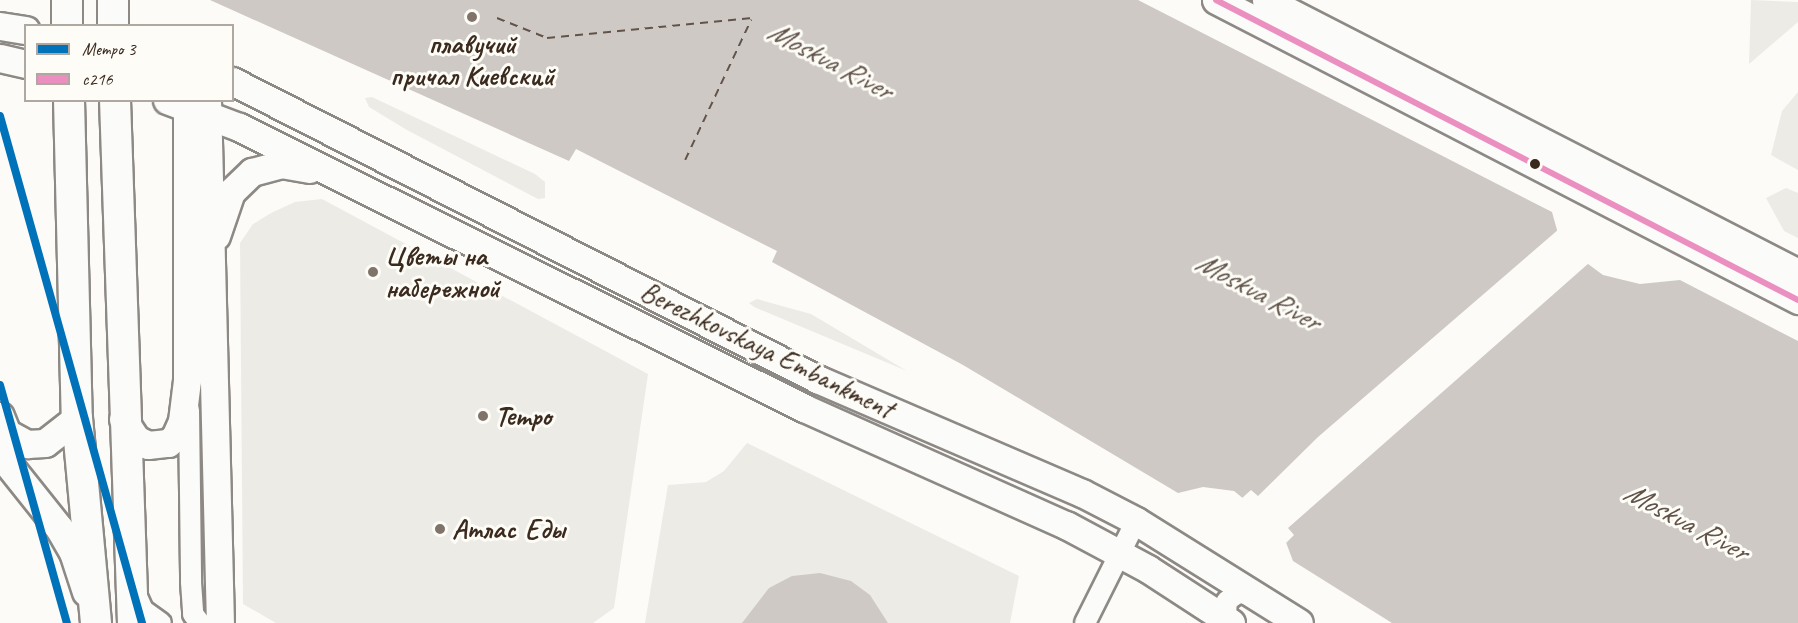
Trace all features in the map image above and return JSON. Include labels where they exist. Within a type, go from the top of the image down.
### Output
[{"type":"main road","points":[[66,0],[67,24]]},
{"type":"main road","points":[[113,0],[114,24]]},
{"type":"main road","points":[[1216,0],[1798,300]]},
{"type":"main road","points":[[1266,0],[1798,273]]},
{"type":"main road","points":[[0,26],[24,30]]},
{"type":"main road","points":[[0,58],[24,64]]},
{"type":"main road","name":"Berezhkovskaya Embankment","points":[[234,82],[817,380],[1082,493],[1136,521],[1299,623]]},
{"type":"main road","points":[[69,102],[77,418],[94,623]]},
{"type":"main road","points":[[115,102],[123,419],[133,623]]},
{"type":"main road","points":[[123,419],[136,439],[148,445],[168,443],[175,437],[182,421],[187,380],[191,104]]},
{"type":"main road","points":[[191,104],[211,273],[220,623]]},
{"type":"main road","name":"Berezhkovskaya Embankment","points":[[191,104],[804,408],[1046,515],[1119,553],[1231,623]]},
{"type":"main road","points":[[211,273],[222,211],[231,192],[252,172],[281,164],[337,175]]},
{"type":"main road","points":[[0,416],[7,433],[27,444],[45,443],[77,418]]},
{"type":"main road","points":[[0,454],[73,552],[94,623]]},
{"type":"street","points":[[187,380],[191,444],[191,582],[193,614],[200,623]]},
{"type":"street","points":[[1085,623],[1136,521]]},
{"type":"street","points":[[130,574],[143,610],[161,623]]},
{"type":"street","points":[[1231,623],[1226,614],[1227,601],[1238,593],[1251,594]]},
{"type":"shaded area","points":[[1751,0],[1798,2],[1798,22],[1749,64]]},
{"type":"shaded area","points":[[1798,92],[1798,170],[1771,155],[1782,111]]},
{"type":"shaded area","points":[[372,97],[535,174],[545,182],[545,198],[538,199],[407,130],[369,107],[365,98]]},
{"type":"shaded area","points":[[1786,188],[1798,193],[1798,238],[1784,231],[1766,198]]},
{"type":"shaded area","points":[[322,199],[648,374],[614,608],[593,623],[276,623],[243,604],[240,243],[253,224],[271,213],[295,202]]},
{"type":"shaded area","points":[[757,299],[811,314],[907,371],[749,303]]},
{"type":"shaded area","points":[[747,443],[1019,576],[1010,623],[645,623],[668,485],[706,482],[724,471]]},
{"type":"water","name":"Moskva River","points":[[210,0],[1138,0],[1552,212],[1559,237],[1569,250],[1603,275],[1640,284],[1680,280],[1798,341],[1798,623],[1392,623],[1293,561],[1281,529],[1234,491],[1203,487],[1178,493],[963,365],[772,262],[777,251],[576,149],[569,161]]},
{"type":"water","points":[[820,573],[851,581],[870,595],[888,623],[742,623],[769,588],[792,576]]},
{"type":"pier","points":[[1559,229],[1571,248],[1589,263],[1288,528],[1294,535],[1285,544],[1278,530],[1241,499],[1251,490],[1258,496],[1318,437]]},
{"type":"ferry route","points":[[497,18],[547,38],[752,18]]},
{"type":"ferry route","points":[[685,160],[751,20]]},
{"type":"metro line","name":"3","points":[[0,116],[142,623]]},
{"type":"metro line","name":"3","points":[[0,385],[67,623]]},
{"type":"transit line","name":"с216","points":[[1216,0],[1798,300]]},
{"type":"place","name":"плавучий причал Киевский","points":[[472,17]]},
{"type":"place","name":"Цветы на набережной","points":[[373,272]]},
{"type":"place","name":"Tempo","points":[[483,416]]},
{"type":"place","name":"Атлас Еды","points":[[440,529]]}]
